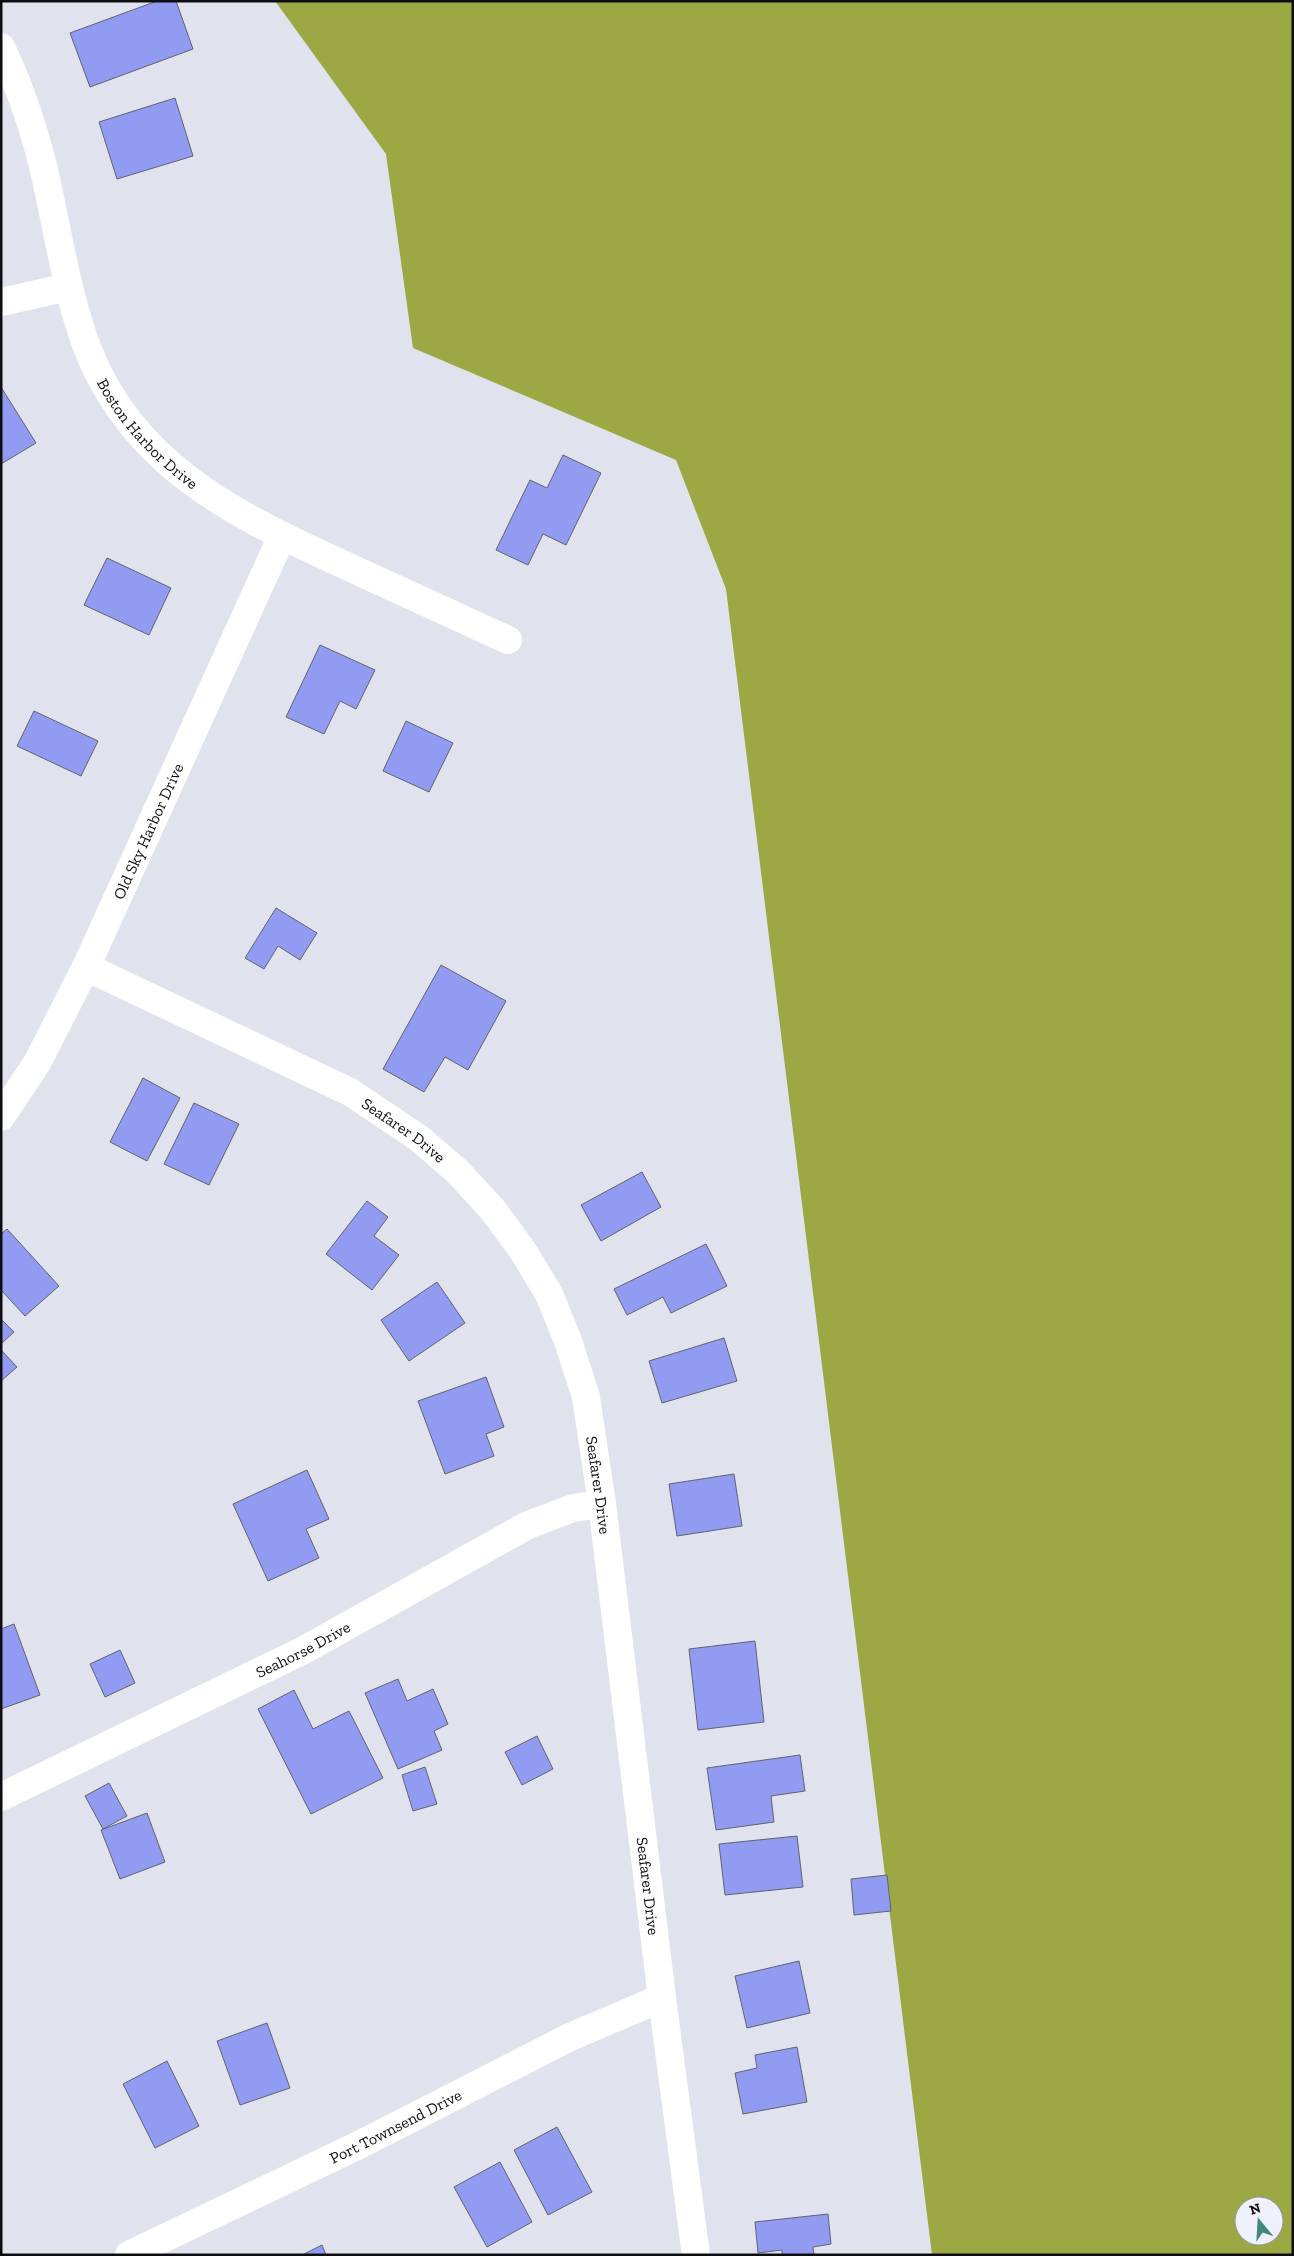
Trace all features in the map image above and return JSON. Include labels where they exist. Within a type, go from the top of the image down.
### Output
[{"type":"street","name":"Boston Harbor Drive","points":[[1,47],[13,71],[43,168],[68,287],[85,340],[98,370],[134,427],[180,474],[207,494],[282,536],[508,640]]},
{"type":"street","points":[[1,302],[68,287]]},
{"type":"street","name":"Old Sky Harbor Drive","points":[[1,1117],[37,1063],[86,967],[282,536]]},
{"type":"street","name":"Seafarer Drive","points":[[86,967],[350,1092],[420,1139],[458,1172],[493,1210],[518,1244],[549,1294],[568,1341],[586,1398],[602,1504],[662,1998],[696,2255]]},
{"type":"street","name":"Seahorse Drive","points":[[1,1797],[304,1650],[528,1525],[573,1508],[602,1504]]},
{"type":"street","name":"Port Townsend Drive","points":[[129,2255],[361,2144],[570,2037],[662,1998]]},
{"type":"green space","points":[[275,1],[1293,1],[1293,2255],[932,2255],[726,589],[676,460],[413,348],[386,154]]},
{"type":"building","points":[[157,1],[176,1],[193,49],[90,87],[70,33]]},
{"type":"building","points":[[175,98],[193,156],[117,179],[99,122]]},
{"type":"building","points":[[1,387],[36,443],[1,464]]},
{"type":"building","points":[[563,455],[601,473],[566,545],[543,534],[528,565],[496,550],[530,480],[547,488]]},
{"type":"building","points":[[107,558],[171,588],[149,635],[84,605]]},
{"type":"building","points":[[320,645],[375,670],[356,709],[340,701],[324,734],[286,717]]},
{"type":"building","points":[[34,711],[98,741],[81,776],[17,746]]},
{"type":"building","points":[[406,721],[453,743],[429,792],[383,771]]},
{"type":"building","points":[[276,908],[317,933],[300,960],[278,946],[264,969],[245,958]]},
{"type":"building","points":[[441,965],[506,1001],[468,1070],[445,1057],[424,1092],[383,1069]]},
{"type":"building","points":[[143,1078],[180,1098],[147,1161],[110,1142]]},
{"type":"building","points":[[194,1103],[239,1124],[209,1185],[164,1164]]},
{"type":"building","points":[[642,1172],[661,1207],[601,1241],[581,1205]]},
{"type":"building","points":[[367,1201],[388,1217],[374,1236],[399,1255],[372,1290],[326,1254]]},
{"type":"building","points":[[7,1229],[59,1286],[25,1316],[1,1290],[1,1234]]},
{"type":"building","points":[[706,1244],[727,1286],[671,1313],[663,1297],[627,1315],[614,1289]]},
{"type":"building","points":[[437,1282],[465,1323],[409,1361],[381,1320]]},
{"type":"building","points":[[1,1319],[14,1332],[1,1344]]},
{"type":"building","points":[[724,1338],[737,1381],[662,1403],[649,1361]]},
{"type":"building","points":[[1,1350],[17,1367],[1,1381]]},
{"type":"building","points":[[486,1377],[504,1427],[486,1434],[494,1456],[445,1474],[418,1401]]},
{"type":"building","points":[[307,1470],[329,1519],[306,1529],[319,1558],[268,1581],[233,1504]]},
{"type":"building","points":[[734,1474],[742,1526],[677,1536],[669,1484]]},
{"type":"building","points":[[14,1624],[40,1695],[1,1709],[1,1629]]},
{"type":"building","points":[[755,1641],[764,1722],[698,1730],[689,1649]]},
{"type":"building","points":[[120,1650],[135,1683],[105,1697],[90,1664]]},
{"type":"building","points":[[398,1679],[407,1701],[433,1689],[448,1724],[434,1731],[442,1750],[398,1769],[365,1693]]},
{"type":"building","points":[[294,1690],[313,1729],[349,1711],[383,1778],[311,1814],[258,1709]]},
{"type":"building","points":[[537,1736],[553,1769],[522,1785],[505,1752]]},
{"type":"building","points":[[800,1755],[805,1791],[771,1796],[774,1822],[716,1830],[707,1768]]},
{"type":"building","points":[[425,1767],[437,1804],[413,1811],[402,1775]]},
{"type":"building","points":[[109,1783],[127,1816],[103,1829],[85,1796]]},
{"type":"building","points":[[147,1813],[165,1862],[120,1879],[101,1830]]},
{"type":"building","points":[[797,1836],[803,1887],[725,1895],[719,1844]]},
{"type":"building","points":[[887,1875],[891,1911],[854,1915],[851,1879]]},
{"type":"building","points":[[799,1961],[810,2013],[747,2028],[735,1976]]},
{"type":"building","points":[[267,2023],[290,2088],[240,2105],[217,2041]]},
{"type":"building","points":[[797,2047],[807,2102],[743,2114],[735,2073],[757,2068],[755,2055]]},
{"type":"building","points":[[167,2061],[199,2126],[155,2148],[123,2084]]},
{"type":"building","points":[[557,2127],[592,2192],[548,2215],[514,2150]]},
{"type":"building","points":[[500,2162],[532,2222],[487,2247],[454,2187]]},
{"type":"building","points":[[828,2214],[831,2244],[813,2247],[814,2255],[782,2255],[782,2250],[758,2253],[755,2222]]},
{"type":"building","points":[[322,2245],[326,2255],[302,2255]]}]
